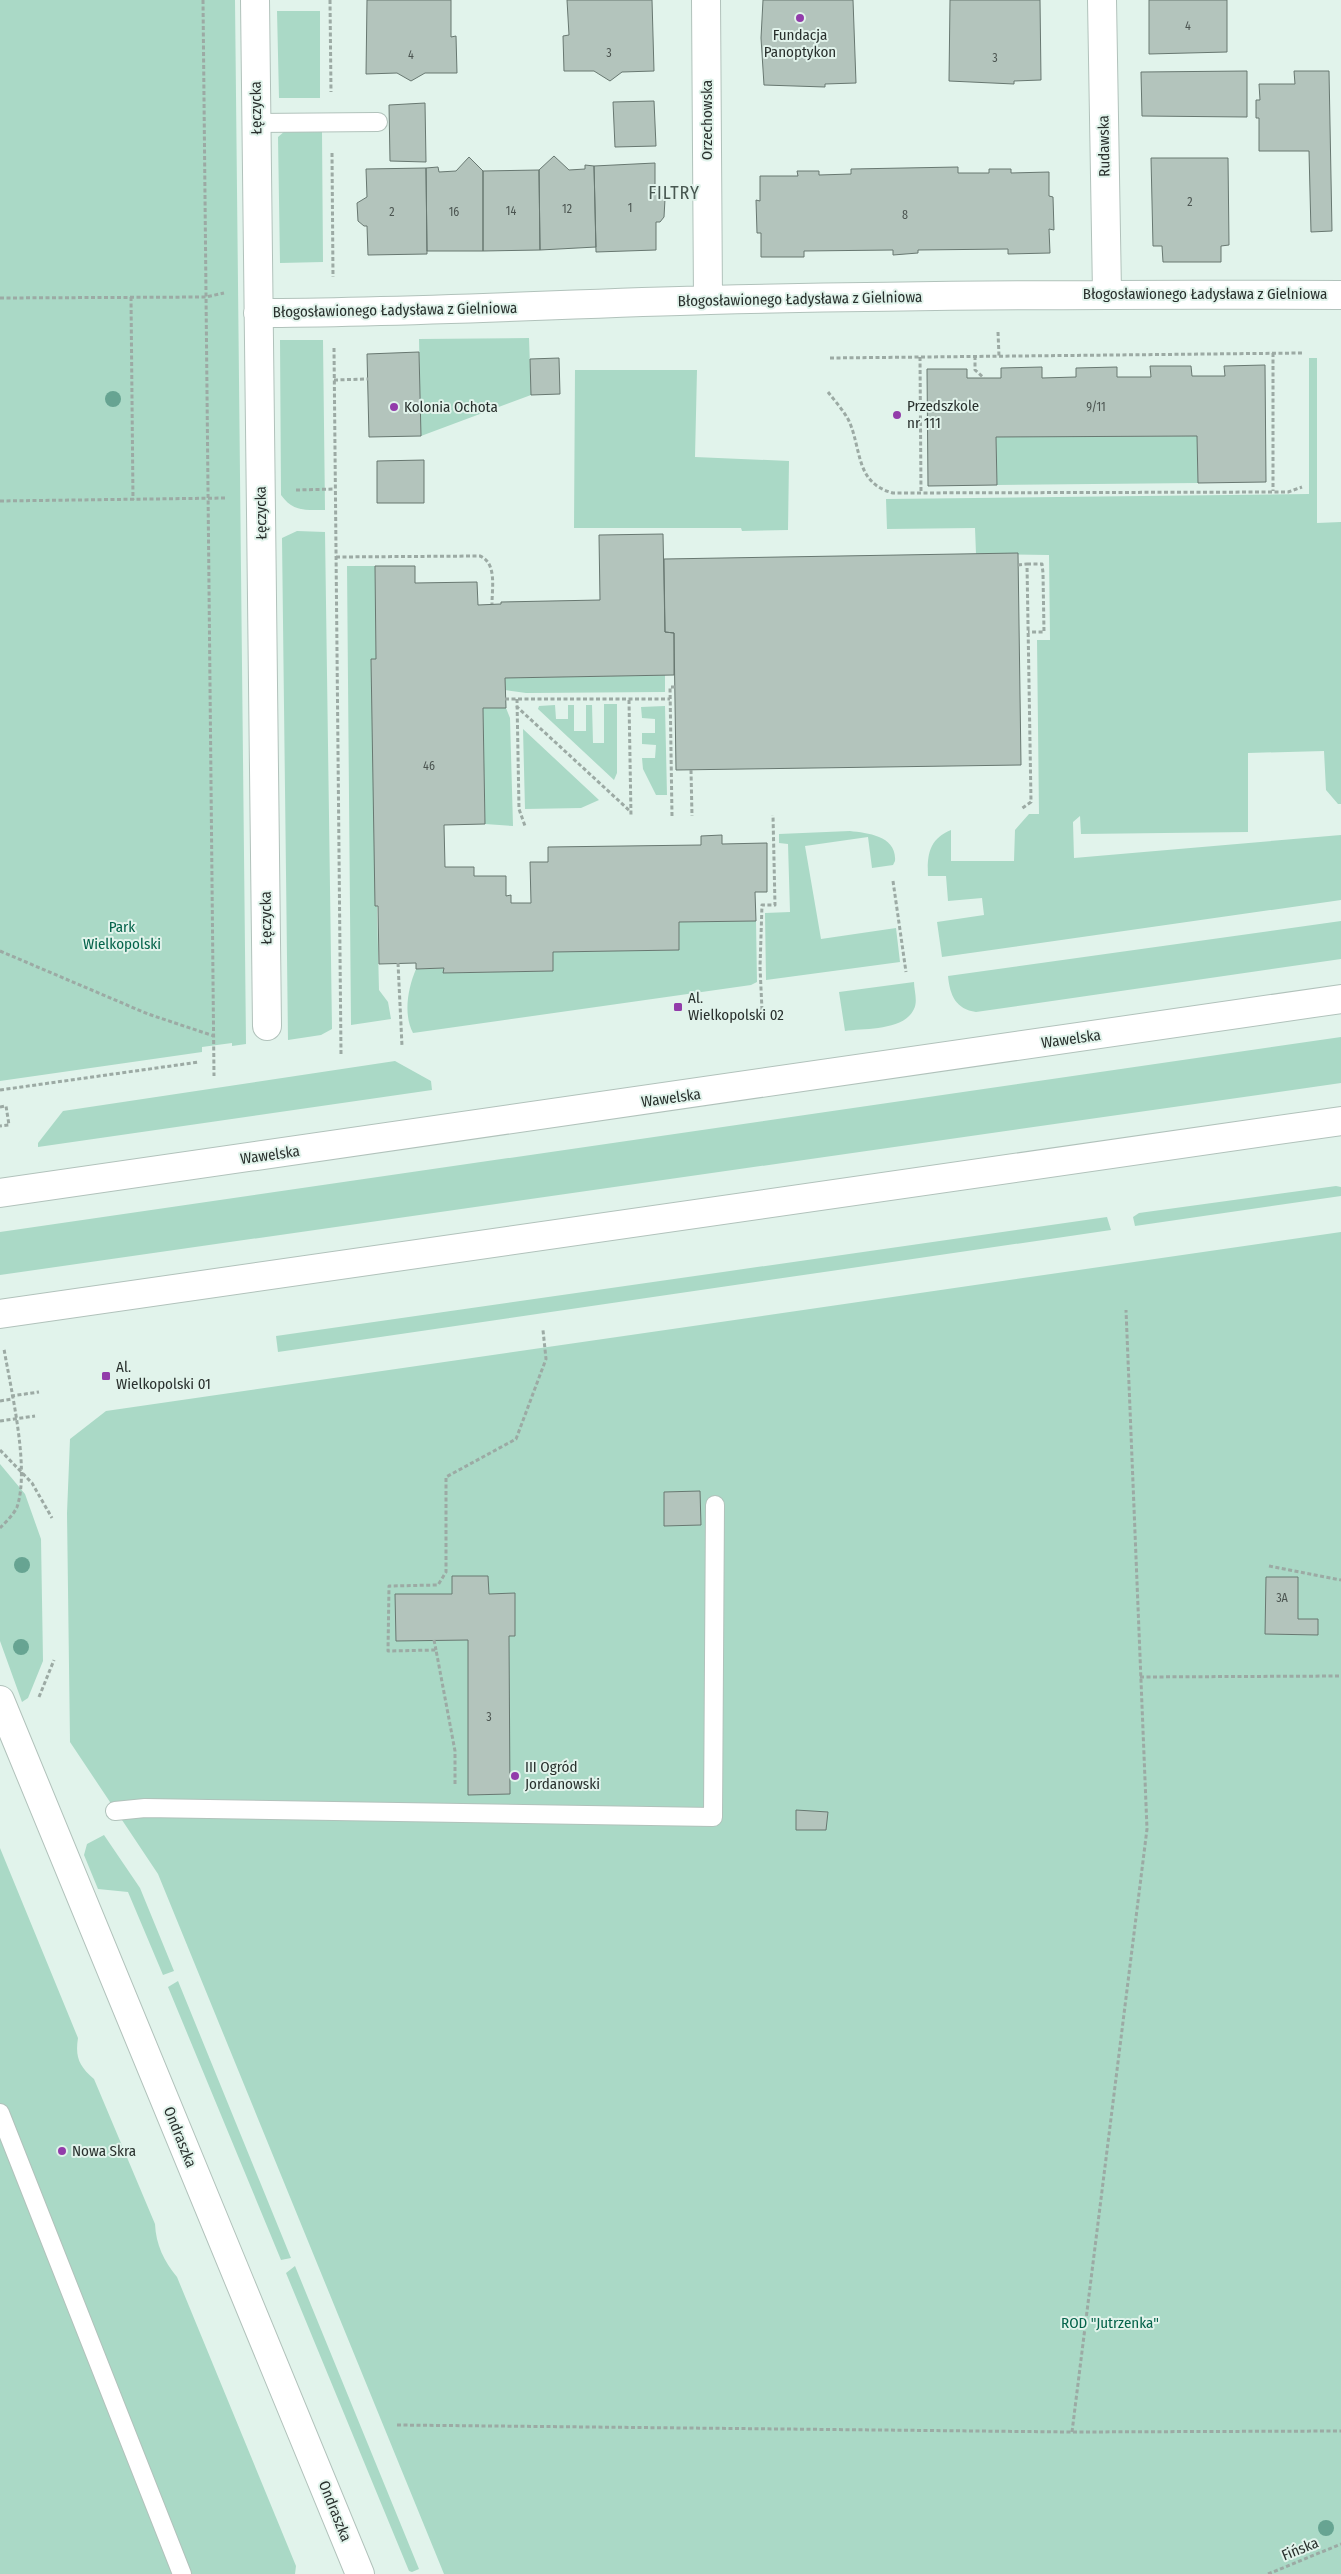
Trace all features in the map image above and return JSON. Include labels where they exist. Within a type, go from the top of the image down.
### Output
[{"type":"street","name":"Łęczycka","points":[[255,0],[267,1026]]},
{"type":"street","name":"Orzechowska","points":[[706,0],[708,300]]},
{"type":"street","name":"Rudawska","points":[[1102,0],[1107,293]]},
{"type":"street","name":"Błogosławionego Ładysława z Gielniowa","points":[[258,313],[333,313],[708,300],[1107,293],[1341,295]]},
{"type":"street","name":"Wawelska","points":[[0,1193],[1341,999]]},
{"type":"street","points":[[1,1327],[1341,1121]]},
{"type":"street","name":"Ondraszka","points":[[0,1700],[360,2574]]},
{"type":"lane","points":[[256,123],[378,122]]},
{"type":"lane","points":[[115,1811],[145,1808],[713,1817],[714,1505]]},
{"type":"lane","points":[[0,2113],[182,2574]]},
{"type":"path","points":[[204,0],[214,1076]]},
{"type":"path","points":[[330,0],[341,1054]]},
{"type":"path","points":[[0,298],[206,298],[258,283]]},
{"type":"path","points":[[131,297],[133,500]]},
{"type":"path","points":[[998,332],[999,356]]},
{"type":"path","points":[[1273,353],[1273,491]]},
{"type":"path","points":[[830,358],[1302,353]]},
{"type":"path","points":[[920,356],[921,493]]},
{"type":"path","points":[[975,356],[975,370],[984,378]]},
{"type":"path","points":[[334,380],[368,379]]},
{"type":"path","points":[[828,392],[848,420],[862,466],[869,480],[880,490],[893,493],[1288,492],[1302,487]]},
{"type":"path","points":[[0,501],[236,498],[261,490],[335,489]]},
{"type":"path","points":[[336,557],[480,556],[487,559],[491,565],[492,604]]},
{"type":"path","points":[[1021,809],[1032,802],[1027,564]]},
{"type":"path","points":[[1018,565],[1042,564],[1044,632],[1028,632]]},
{"type":"path","points":[[672,816],[670,687],[675,687]]},
{"type":"path","points":[[505,699],[670,699]]},
{"type":"path","points":[[516,699],[519,810],[525,826]]},
{"type":"path","points":[[629,700],[631,817]]},
{"type":"path","points":[[516,706],[631,812]]},
{"type":"path","points":[[691,770],[692,816]]},
{"type":"path","points":[[762,1010],[760,967],[762,905],[775,905],[773,815]]},
{"type":"path","points":[[893,881],[906,972]]},
{"type":"path","points":[[0,951],[148,1014],[214,1036]]},
{"type":"path","points":[[398,963],[402,1046]]},
{"type":"path","points":[[0,1090],[199,1062]]},
{"type":"path","points":[[0,1107],[6,1106],[9,1125],[0,1126]]},
{"type":"path","points":[[1072,2432],[1147,1829],[1126,1310]]},
{"type":"path","points":[[0,1528],[16,1508],[22,1472],[1,1327]]},
{"type":"path","points":[[436,1650],[388,1651],[389,1586],[438,1585],[446,1572],[446,1478],[516,1439],[546,1358],[543,1330]]},
{"type":"path","points":[[0,1401],[39,1392],[32,1393]]},
{"type":"path","points":[[0,1421],[35,1416]]},
{"type":"path","points":[[0,1450],[22,1472],[52,1518]]},
{"type":"path","points":[[1269,1566],[1341,1580]]},
{"type":"path","points":[[434,1640],[455,1751],[455,1813]]},
{"type":"path","points":[[1140,1677],[1341,1676]]},
{"type":"path","points":[[397,2425],[1072,2432],[1341,2430]]},
{"type":"path","name":"Fińska","points":[[1268,2574],[1341,2544]]},
{"type":"green space","name":"Park Wielkopolski","points":[[0,0],[235,0],[246,1044],[232,1046],[232,1043],[202,1047],[202,1052],[0,1081]]},
{"type":"green space","points":[[277,11],[320,11],[320,98],[279,98]]},
{"type":"green space","points":[[285,131],[322,132],[323,262],[280,263],[278,137]]},
{"type":"green space","points":[[529,338],[531,395],[421,436],[419,339]]},
{"type":"green space","points":[[280,340],[323,340],[325,510],[300,509],[290,505],[281,495]]},
{"type":"green space","points":[[1309,358],[1317,358],[1317,523],[1341,522],[1341,804],[1338,804],[1326,790],[1324,751],[1248,753],[1248,832],[1081,834],[1080,816],[1073,822],[1074,858],[1341,835],[1341,900],[942,957],[937,922],[984,915],[982,898],[948,901],[946,876],[928,876],[929,855],[934,843],[938,838],[951,830],[951,861],[1014,861],[1015,830],[1029,814],[1039,814],[1037,640],[1050,640],[1049,555],[976,554],[975,528],[887,529],[886,499],[1309,494]]},
{"type":"green space","points":[[575,370],[697,370],[695,457],[789,461],[788,530],[742,531],[741,528],[574,528]]},
{"type":"green space","points":[[1197,436],[1198,483],[997,485],[996,437]]},
{"type":"green space","points":[[297,531],[325,532],[332,1029],[321,1035],[288,1040],[282,538]]},
{"type":"green space","points":[[347,566],[375,566],[376,659],[371,659],[379,990],[388,1002],[391,1019],[351,1025]]},
{"type":"green space","points":[[665,675],[665,692],[526,693],[505,690],[505,678]]},
{"type":"green space","points":[[604,704],[617,704],[617,773],[614,780],[538,709],[539,706],[555,705],[556,719],[568,719],[568,705],[574,705],[574,731],[586,731],[586,705],[592,705],[593,743],[604,743]]},
{"type":"green space","points":[[665,706],[667,795],[656,795],[643,769],[642,758],[655,758],[656,745],[642,744],[642,733],[655,733],[655,719],[642,718],[641,707]]},
{"type":"green space","points":[[483,708],[506,708],[510,718],[513,826],[485,824]]},
{"type":"green space","points":[[523,729],[599,800],[581,808],[525,809]]},
{"type":"green space","points":[[850,831],[873,835],[886,841],[891,846],[895,861],[893,865],[872,868],[868,837],[805,846],[821,939],[896,928],[900,962],[766,980],[765,913],[790,912],[788,844],[779,843],[779,834]]},
{"type":"green space","points":[[756,921],[757,982],[751,985],[413,1033],[410,1026],[407,1009],[411,984],[416,969],[444,968],[444,973],[553,971],[553,952],[679,950],[679,922]]},
{"type":"green space","points":[[1341,921],[1341,959],[976,1012],[959,1005],[950,990],[948,976]]},
{"type":"green space","points":[[914,982],[915,1006],[909,1016],[902,1021],[883,1027],[845,1031],[839,992]]},
{"type":"green space","points":[[1341,1037],[1341,1083],[0,1275],[0,1232]]},
{"type":"green space","points":[[395,1061],[431,1081],[432,1090],[38,1147],[38,1143],[63,1111]]},
{"type":"green space","points":[[1336,1186],[1341,1187],[1341,1196],[1135,1226],[1133,1217],[1139,1213]]},
{"type":"green space","points":[[1107,1217],[1111,1230],[278,1352],[276,1336]]},
{"type":"green space","name":"ROD \"Jutrzenka\"","points":[[1341,1232],[1341,2574],[444,2574],[158,1874],[70,1742],[67,1513],[70,1439],[106,1411]]},
{"type":"green space","points":[[0,1464],[25,1494],[41,1539],[43,1661],[28,1698],[22,1702],[0,1641]]},
{"type":"green space","points":[[104,1835],[140,1888],[174,1971],[163,1975],[128,1892],[98,1889],[84,1855],[87,1844]]},
{"type":"green space","name":"Nowa Skra","points":[[0,1848],[78,2038],[77,2051],[79,2061],[94,2079],[155,2224],[157,2239],[162,2252],[168,2265],[177,2277],[296,2566],[295,2574],[0,2574]]},
{"type":"green space","points":[[178,1981],[291,2258],[281,2260],[168,1987]]},
{"type":"green space","points":[[295,2266],[419,2569],[412,2572],[409,2571],[286,2273]]},
{"type":"building","points":[[367,0],[451,0],[451,37],[456,36],[457,73],[425,73],[411,81],[397,73],[366,74]]},
{"type":"building","points":[[567,0],[652,0],[654,71],[622,72],[610,81],[594,71],[564,71],[563,36],[569,35]]},
{"type":"building","points":[[763,0],[853,0],[856,83],[825,84],[825,87],[764,85],[761,38]]},
{"type":"building","points":[[950,0],[1040,0],[1041,80],[1014,81],[1014,84],[949,81]]},
{"type":"building","points":[[1149,0],[1227,0],[1227,52],[1149,54]]},
{"type":"building","points":[[1247,71],[1247,117],[1142,116],[1141,72]]},
{"type":"building","points":[[1294,71],[1329,71],[1332,231],[1311,232],[1309,151],[1259,151],[1259,118],[1256,118],[1256,100],[1260,100],[1259,84],[1295,84]]},
{"type":"building","points":[[654,101],[656,146],[615,147],[613,102]]},
{"type":"building","points":[[425,103],[426,162],[390,161],[389,105]]},
{"type":"building","points":[[554,156],[569,170],[585,169],[585,165],[594,166],[596,247],[540,250],[539,170]]},
{"type":"building","points":[[469,157],[483,171],[483,251],[427,251],[426,168],[438,167],[439,172],[456,171]]},
{"type":"building","points":[[1151,158],[1228,158],[1229,245],[1221,246],[1221,262],[1163,262],[1162,246],[1153,246]]},
{"type":"building","points":[[655,163],[655,194],[659,194],[665,199],[664,217],[660,222],[656,222],[656,250],[596,252],[594,166]]},
{"type":"building","points":[[958,167],[958,173],[989,173],[989,169],[1011,169],[1011,173],[1049,172],[1049,196],[1053,197],[1054,230],[1049,229],[1050,253],[1008,254],[1008,249],[918,250],[918,253],[893,255],[893,250],[804,251],[804,257],[761,257],[761,233],[757,233],[756,200],[760,201],[760,176],[798,176],[797,171],[819,171],[819,175],[851,174],[851,169]]},
{"type":"building","points":[[426,168],[427,254],[368,255],[367,226],[358,221],[357,203],[367,197],[366,169]]},
{"type":"building","points":[[539,170],[540,250],[483,251],[483,171]]},
{"type":"building","name":"Kolonia Ochota","points":[[419,352],[421,436],[369,437],[367,354]]},
{"type":"building","points":[[559,358],[560,394],[531,395],[530,359]]},
{"type":"building","points":[[1265,365],[1266,482],[1198,483],[1197,436],[996,437],[997,485],[928,486],[927,369],[967,369],[967,378],[1001,378],[1001,368],[1042,367],[1042,378],[1076,377],[1076,368],[1117,367],[1117,377],[1151,377],[1150,366],[1191,366],[1192,376],[1225,376],[1224,366]]},
{"type":"building","points":[[424,460],[424,503],[377,503],[377,461]]},
{"type":"building","points":[[663,534],[665,632],[674,633],[674,675],[505,678],[506,708],[483,708],[485,824],[444,825],[445,867],[474,867],[474,876],[506,876],[506,896],[511,895],[511,903],[531,903],[530,862],[548,862],[548,847],[701,845],[701,836],[722,835],[722,844],[767,843],[767,892],[755,892],[756,921],[679,922],[679,950],[553,952],[553,971],[443,973],[444,968],[416,969],[416,963],[379,964],[378,906],[375,906],[371,659],[376,659],[375,566],[415,566],[415,583],[477,582],[478,605],[501,604],[501,602],[600,600],[599,535]]},
{"type":"building","points":[[1018,553],[1021,765],[676,770],[674,633],[665,632],[664,559]]},
{"type":"building","points":[[700,1491],[701,1525],[664,1526],[664,1492]]},
{"type":"building","points":[[452,1576],[488,1576],[489,1594],[515,1593],[515,1636],[509,1636],[510,1794],[468,1795],[468,1640],[396,1641],[395,1594],[452,1594]]},
{"type":"building","points":[[1266,1577],[1298,1577],[1298,1619],[1318,1619],[1318,1635],[1265,1634]]},
{"type":"building","points":[[796,1810],[828,1812],[826,1830],[796,1830]]},
{"type":"place","name":"Fundacja Panoptykon","points":[[800,18]]},
{"type":"place","name":"Kolonia Ochota","points":[[394,407]]},
{"type":"place","name":"Przedszkole nr 111","points":[[897,415]]},
{"type":"place","name":"Al. Wielkopolski 02","points":[[678,1007]]},
{"type":"place","name":"Al. Wielkopolski 01","points":[[106,1376]]},
{"type":"place","name":"III Ogród Jordanowski","points":[[515,1776]]},
{"type":"place","name":"Nowa Skra","points":[[62,2151]]},
{"type":"district","name":"FILTRY","points":[[674,193]]}]
